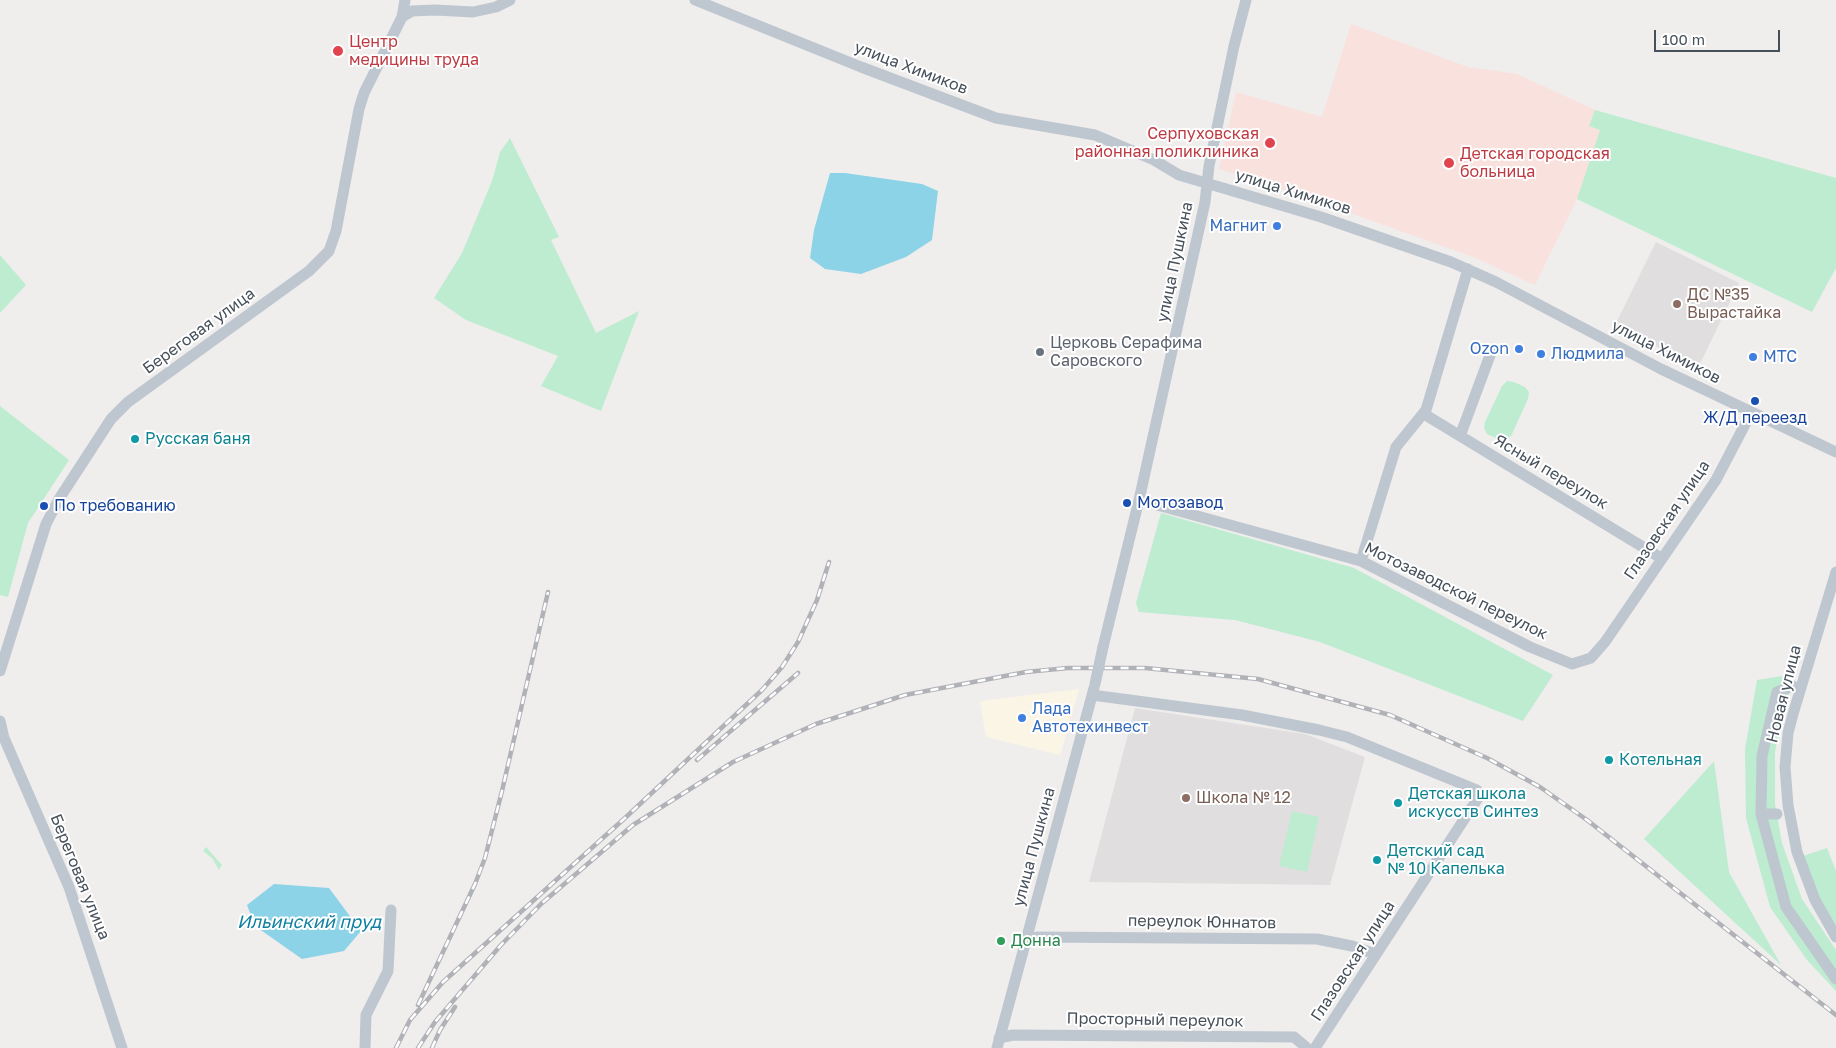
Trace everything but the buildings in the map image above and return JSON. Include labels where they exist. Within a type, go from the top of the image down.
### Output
[{"type":"street","name":"Береговая улица","points":[[0,671],[46,524],[59,499],[111,419],[128,402],[309,271],[329,251],[336,231],[359,109],[364,94],[402,17],[405,0]]},
{"type":"street","points":[[402,17],[412,11],[473,12],[496,7],[510,0]]},
{"type":"street","name":"улица Химиков","points":[[695,0],[861,67],[996,118],[1095,135],[1154,160],[1179,175],[1207,184],[1229,188],[1321,217],[1468,269],[1661,369],[1836,452]]},
{"type":"street","name":"улица Пушкина","points":[[998,1043],[1093,689],[1139,500],[1206,202],[1209,166],[1224,91],[1246,0]]},
{"type":"street","points":[[1361,561],[1396,446],[1426,410],[1468,269]]},
{"type":"street","points":[[1460,436],[1492,350]]},
{"type":"street","name":"Глазовская улица","points":[[1605,642],[1716,480],[1751,413]]},
{"type":"street","name":"Ясный переулок","points":[[1424,414],[1662,558]]},
{"type":"street","name":"Мотозаводской переулок","points":[[1139,500],[1361,561],[1530,647],[1572,664],[1592,658],[1605,642]]},
{"type":"street","name":"Новая улица","points":[[1836,572],[1788,733],[1785,767],[1788,806],[1797,852],[1815,900],[1836,937]]},
{"type":"street","points":[[1793,686],[1777,692],[1762,756],[1761,814],[1786,907],[1836,980]]},
{"type":"street","name":"Глазовская улица","points":[[1093,689],[1242,715],[1347,737],[1477,790],[1478,798],[1315,1048]]},
{"type":"street","name":"Береговая улица","points":[[0,721],[4,738],[69,887],[122,1048]]},
{"type":"street","points":[[1761,814],[1777,814]]},
{"type":"street","points":[[365,1048],[366,1015],[388,971],[391,910]]},
{"type":"street","name":"переулок Юннатов","points":[[1026,940],[1037,937],[1317,939],[1352,946],[1376,954]]},
{"type":"street","name":"Просторный переулок","points":[[998,1043],[1014,1035],[1294,1037],[1306,1048]]},
{"type":"shaded area","name":"Детская городская больница","points":[[1351,24],[1468,67],[1517,74],[1595,110],[1589,126],[1600,130],[1577,199],[1535,285],[1473,257],[1300,195],[1219,169],[1236,92],[1322,117]]},
{"type":"shaded area","name":"ДС №35 Вырастайка","points":[[1656,242],[1739,283],[1698,368],[1615,325]]},
{"type":"shaded area","points":[[1079,689],[1060,755],[986,737],[980,701]]},
{"type":"shaded area","points":[[1135,708],[1305,734],[1365,757],[1330,885],[1089,882]]},
{"type":"green space","points":[[1595,110],[1836,178],[1836,268],[1812,312],[1577,199],[1600,130],[1589,126]]},
{"type":"green space","points":[[510,138],[559,237],[551,240],[596,333],[639,311],[601,411],[541,386],[558,356],[466,320],[434,298],[462,253],[492,181],[500,152]]},
{"type":"green space","points":[[0,255],[26,285],[0,313]]},
{"type":"green space","points":[[1507,381],[1525,387],[1529,392],[1528,399],[1511,436],[1506,440],[1500,440],[1487,434],[1484,428],[1502,386]]},
{"type":"green space","points":[[0,406],[69,460],[28,523],[8,597],[0,595]]},
{"type":"green space","points":[[1161,513],[1354,568],[1553,675],[1523,721],[1320,642],[1235,620],[1139,612],[1136,603]]},
{"type":"green space","points":[[1795,674],[1782,718],[1775,752],[1775,804],[1782,843],[1802,899],[1836,950],[1836,991],[1807,960],[1770,907],[1746,818],[1745,749],[1757,680]]},
{"type":"green space","points":[[1714,761],[1729,872],[1781,965],[1644,839]]},
{"type":"green space","points":[[1292,811],[1319,817],[1307,872],[1279,866]]},
{"type":"green space","points":[[206,847],[222,865],[219,870],[212,858],[203,851]]},
{"type":"green space","points":[[1827,848],[1836,871],[1836,927],[1818,899],[1803,856]]},
{"type":"water","points":[[830,173],[845,173],[922,184],[938,191],[932,240],[906,257],[861,274],[825,269],[810,258],[814,230]]},
{"type":"water","name":"Ильинский пруд","points":[[274,884],[329,888],[361,931],[344,951],[302,959],[255,926],[247,905]]},
{"type":"railway","points":[[396,1048],[410,1020],[443,982],[625,818],[762,690],[782,667],[798,642],[817,600],[829,562]]},
{"type":"railway","points":[[418,1005],[475,884],[485,858],[548,592]]},
{"type":"railway","points":[[418,1048],[435,1022],[501,945],[541,904],[633,825],[733,762],[816,724],[905,695],[1026,672],[1068,668],[1145,668],[1258,679],[1390,715],[1487,758],[1540,787],[1587,820],[1836,1015]]},
{"type":"railway","points":[[697,760],[798,673]]},
{"type":"railway","points":[[432,1048],[440,1030],[455,1007]]},
{"type":"place","name":"Центр медицины труда","points":[[338,51]]},
{"type":"place","name":"Серпуховская районная поликлиника","points":[[1270,143]]},
{"type":"place","name":"Детская городская больница","points":[[1449,163]]},
{"type":"place","name":"Магнит","points":[[1277,226]]},
{"type":"place","name":"ДС №35 Вырастайка","points":[[1677,304]]},
{"type":"place","name":"Ozon","points":[[1519,349]]},
{"type":"place","name":"Церковь Серафима Саровского","points":[[1040,352]]},
{"type":"place","name":"Людмила","points":[[1541,354]]},
{"type":"place","name":"МТС","points":[[1753,357]]},
{"type":"place","name":"Ж/Д переезд","points":[[1755,401]]},
{"type":"place","name":"Русская баня","points":[[135,439]]},
{"type":"place","name":"Мотозавод","points":[[1127,503]]},
{"type":"place","name":"По требованию","points":[[44,506]]},
{"type":"place","name":"Лада Автотехинвест","points":[[1022,718]]},
{"type":"place","name":"Котельная","points":[[1609,760]]},
{"type":"place","name":"Школа № 12","points":[[1186,798]]},
{"type":"place","name":"Детская школа искусств Синтез","points":[[1398,803]]},
{"type":"place","name":"Детский сад № 10 Капелька","points":[[1377,860]]},
{"type":"place","name":"Донна","points":[[1001,941]]}]
